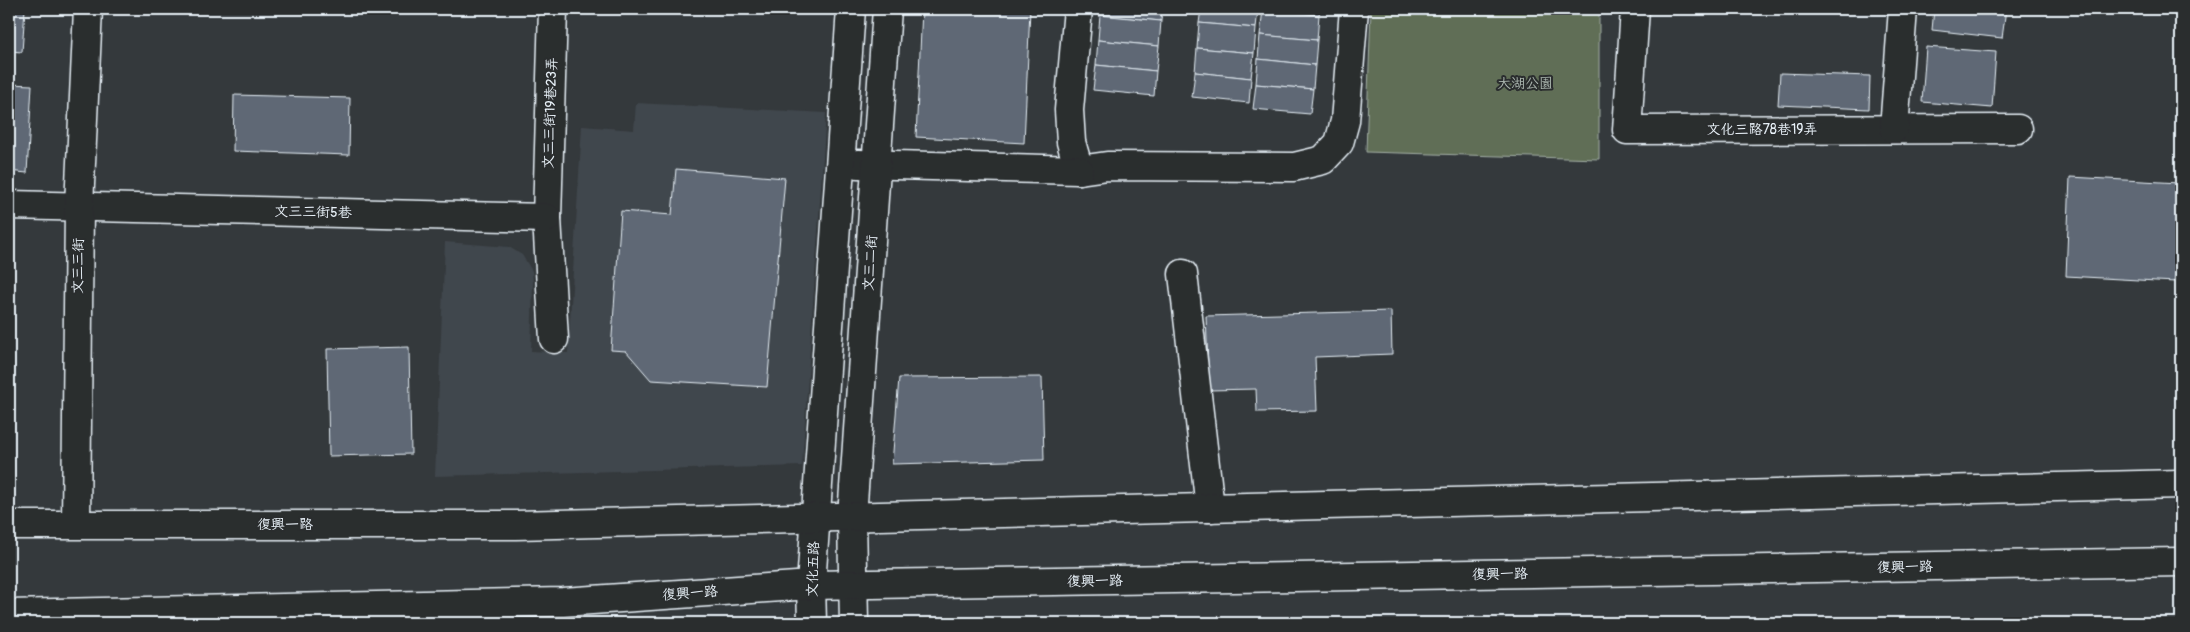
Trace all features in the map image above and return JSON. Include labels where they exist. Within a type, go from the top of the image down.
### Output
[{"type":"main road","name":"文三三街","points":[[76,524],[79,206],[88,9]]},
{"type":"main road","name":"文三三街19巷23弄","points":[[553,9],[547,218],[554,339]]},
{"type":"main road","points":[[815,516],[850,9]]},
{"type":"main road","name":"文三二街","points":[[852,517],[887,9]]},
{"type":"main road","points":[[1078,9],[1069,110],[1071,142],[1079,170]]},
{"type":"main road","points":[[840,164],[1079,170],[1107,166],[1294,167],[1323,160],[1339,143],[1345,121],[1354,9]]},
{"type":"main road","name":"文化三路78巷19弄","points":[[1635,9],[1627,130],[2018,129]]},
{"type":"main road","points":[[1894,129],[1903,9]]},
{"type":"main road","name":"文三三街5巷","points":[[9,205],[547,218]]},
{"type":"main road","points":[[1182,274],[1210,508]]},
{"type":"main road","name":"復興一路","points":[[9,525],[516,525],[815,516],[852,517],[2181,484]]},
{"type":"main road","name":"文化五路","points":[[812,623],[811,585],[815,516]]},
{"type":"main road","points":[[852,517],[854,623]]},
{"type":"main road","name":"復興一路","points":[[9,614],[564,602],[811,585],[853,586],[2181,562]]},
{"type":"shaded area","points":[[636,103],[826,113],[802,466],[435,476],[445,242],[509,247],[522,255],[532,271],[531,351],[568,353],[582,126],[634,130]]},
{"type":"green space","name":"大湖公園","points":[[1371,9],[1599,9],[1599,159],[1366,152]]},
{"type":"building","points":[[9,9],[25,9],[22,52],[9,51]]},
{"type":"building","points":[[922,9],[1030,9],[1024,143],[916,137]]},
{"type":"building","points":[[1101,9],[1162,9],[1161,21],[1100,15]]},
{"type":"building","points":[[1201,9],[1258,9],[1256,28],[1199,23]]},
{"type":"building","points":[[1263,9],[1320,9],[1319,15]]},
{"type":"building","points":[[1263,9],[1319,15],[1317,40],[1260,35]]},
{"type":"building","points":[[1934,9],[2006,9],[2002,38],[1932,30]]},
{"type":"building","points":[[1100,15],[1161,21],[1159,46],[1098,40]]},
{"type":"building","points":[[1199,23],[1256,28],[1254,53],[1197,48]]},
{"type":"building","points":[[1260,35],[1317,40],[1315,65],[1258,59]]},
{"type":"building","points":[[1098,40],[1159,46],[1156,71],[1096,65]]},
{"type":"building","points":[[1926,47],[1996,52],[1992,108],[1922,102]]},
{"type":"building","points":[[1197,48],[1254,53],[1251,78],[1195,72]]},
{"type":"building","points":[[1258,59],[1315,65],[1313,89],[1256,84]]},
{"type":"building","points":[[1096,65],[1156,71],[1154,96],[1093,90]]},
{"type":"building","points":[[1195,72],[1251,78],[1249,103],[1192,97]]},
{"type":"building","points":[[1780,73],[1870,76],[1869,109],[1778,105]]},
{"type":"building","points":[[9,84],[32,85],[27,173],[9,171]]},
{"type":"building","points":[[1256,84],[1313,89],[1310,114],[1253,109]]},
{"type":"building","points":[[234,95],[350,98],[349,155],[233,151]]},
{"type":"building","points":[[676,169],[785,178],[767,387],[651,380],[626,351],[611,350],[621,211],[672,215]]},
{"type":"building","points":[[2070,177],[2179,183],[2175,282],[2066,276]]},
{"type":"building","points":[[1391,311],[1392,354],[1315,357],[1317,411],[1257,412],[1256,389],[1209,390],[1206,316]]},
{"type":"building","points":[[409,347],[411,454],[329,456],[327,349]]},
{"type":"building","points":[[1042,377],[1044,460],[892,464],[899,378]]}]
